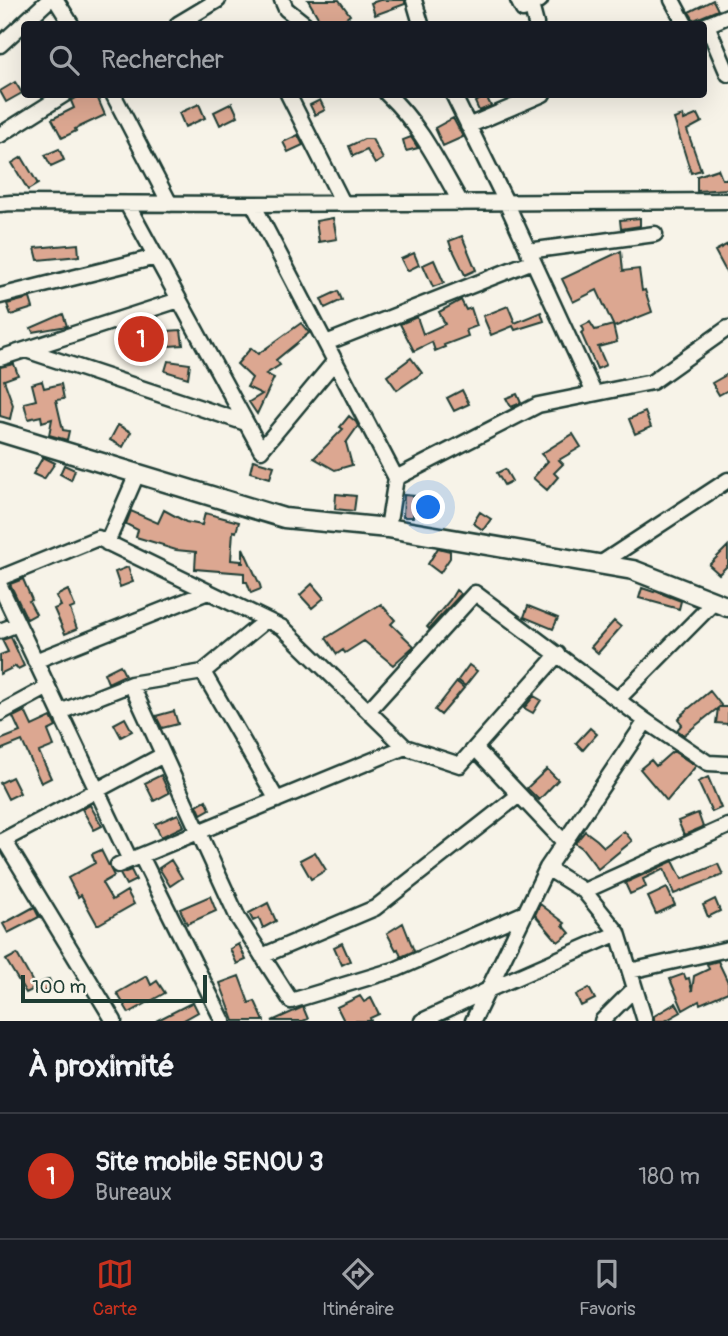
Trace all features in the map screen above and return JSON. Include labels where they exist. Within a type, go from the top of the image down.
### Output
[{"type":"street","points":[[26,21],[49,0]]},
{"type":"street","points":[[56,0],[69,21]]},
{"type":"street","points":[[183,21],[218,0]]},
{"type":"street","points":[[282,0],[286,9],[301,21]]},
{"type":"street","points":[[414,0],[420,21]]},
{"type":"street","points":[[672,0],[683,21]]},
{"type":"street","points":[[530,2],[535,21]]},
{"type":"street","points":[[707,26],[728,16]]},
{"type":"street","points":[[0,45],[21,26]]},
{"type":"street","points":[[707,28],[728,74]]},
{"type":"street","points":[[0,135],[59,98]]},
{"type":"street","points":[[115,98],[170,204]]},
{"type":"street","points":[[290,98],[343,204]]},
{"type":"street","points":[[391,98],[423,136],[461,203]]},
{"type":"street","points":[[455,98],[594,393]]},
{"type":"street","points":[[468,126],[533,98]]},
{"type":"street","points":[[0,191],[6,204],[728,201]]},
{"type":"street","points":[[127,204],[261,450],[335,361]]},
{"type":"street","points":[[253,204],[396,478],[388,528]]},
{"type":"street","points":[[326,343],[530,256],[655,234]]},
{"type":"street","points":[[0,296],[156,257]]},
{"type":"street","points":[[0,358],[179,300]]},
{"type":"street","points":[[396,478],[538,405],[652,382],[728,328]]},
{"type":"street","points":[[26,350],[246,423]]},
{"type":"street","points":[[0,432],[284,518],[388,528],[633,570],[722,603],[618,699]]},
{"type":"street","points":[[107,543],[137,474]]},
{"type":"street","points":[[600,564],[728,480]]},
{"type":"street","points":[[0,578],[97,538],[283,628],[405,747],[460,765],[558,654]]},
{"type":"street","points":[[0,586],[130,860],[223,1021]]},
{"type":"street","points":[[35,661],[208,592]]},
{"type":"street","points":[[368,711],[475,593],[708,764],[728,765]]},
{"type":"street","points":[[60,712],[131,684],[202,672],[266,620]]},
{"type":"street","points":[[0,631],[18,624]]},
{"type":"street","points":[[202,672],[277,800]]},
{"type":"street","points":[[131,684],[238,918],[291,1001],[397,970],[525,913]]},
{"type":"street","points":[[0,713],[48,687]]},
{"type":"street","points":[[473,1021],[547,868],[646,721]]},
{"type":"street","points":[[130,860],[405,747]]},
{"type":"street","points":[[475,748],[564,842]]},
{"type":"street","points":[[114,1021],[2,841],[163,755]]},
{"type":"street","points":[[262,956],[375,908],[519,795]]},
{"type":"street","points":[[584,891],[728,826]]},
{"type":"street","points":[[547,868],[584,891],[618,933],[645,1021]]},
{"type":"street","points":[[422,1021],[618,933]]},
{"type":"street","points":[[629,971],[724,950],[728,966]]},
{"type":"street","points":[[602,1021],[635,988]]},
{"type":"building","points":[[308,0],[339,0],[350,15],[342,21],[316,21],[319,19]]},
{"type":"building","points":[[380,0],[405,0],[405,4],[375,15],[371,3]]},
{"type":"building","points":[[713,0],[718,10],[694,20],[689,12]]},
{"type":"building","points":[[15,82],[21,94],[6,102],[0,91]]},
{"type":"building","points":[[76,98],[98,98],[105,115],[62,138],[52,119],[74,108],[71,101]]},
{"type":"building","points":[[487,98],[491,106],[479,111],[475,102]]},
{"type":"building","points":[[320,100],[325,110],[315,115],[310,105]]},
{"type":"building","points":[[232,103],[238,116],[220,125],[214,112]]},
{"type":"building","points":[[199,104],[205,118],[185,127],[179,113]]},
{"type":"building","points":[[698,114],[702,122],[687,130],[701,170],[691,173],[674,119],[683,116],[684,120]]},
{"type":"building","points":[[453,118],[463,137],[443,146],[435,128]]},
{"type":"building","points":[[298,135],[303,145],[288,152],[283,142]]},
{"type":"building","points":[[411,137],[418,148],[406,151],[403,140]]},
{"type":"building","points":[[364,139],[372,139],[383,159],[375,164],[367,150],[353,156],[349,146]]},
{"type":"building","points":[[59,149],[64,160],[51,166],[45,155]]},
{"type":"building","points":[[22,157],[38,184],[28,190],[12,163]]},
{"type":"building","points":[[718,169],[722,179],[728,179],[728,189],[697,191],[697,176]]},
{"type":"building","points":[[333,218],[337,239],[319,242],[316,221]]},
{"type":"building","points":[[640,218],[640,226],[621,229],[620,220]]},
{"type":"building","points":[[462,236],[476,270],[465,275],[449,241]]},
{"type":"building","points":[[78,244],[79,256],[38,260],[35,248]]},
{"type":"building","points":[[728,244],[728,275],[715,251]]},
{"type":"building","points":[[621,251],[623,271],[639,269],[642,291],[645,290],[652,312],[614,327],[597,290],[573,302],[562,279]]},
{"type":"building","points":[[414,253],[419,265],[407,271],[401,259]]},
{"type":"building","points":[[434,260],[444,283],[433,287],[423,265]]},
{"type":"building","points":[[338,291],[342,300],[325,308],[321,299]]},
{"type":"building","points":[[30,298],[33,308],[11,315],[7,304]]},
{"type":"building","points":[[461,300],[466,310],[471,308],[477,326],[466,330],[468,336],[435,351],[432,342],[414,351],[400,324],[417,317],[423,334],[445,324],[439,312]]},
{"type":"building","points":[[508,306],[515,323],[541,312],[544,321],[515,330],[513,326],[491,335],[483,316]]},
{"type":"building","points":[[63,314],[67,326],[33,332],[31,328]]},
{"type":"building","points":[[590,322],[595,330],[613,325],[617,342],[598,347],[606,365],[597,369],[581,333],[584,330],[582,326]]},
{"type":"building","points":[[301,323],[309,333],[276,360],[280,365],[266,374],[274,378],[257,414],[249,402],[262,394],[247,387],[252,378],[237,364],[251,348],[258,354]]},
{"type":"building","points":[[181,330],[183,345],[169,346],[167,331]]},
{"type":"building","points":[[411,358],[422,373],[397,390],[387,376]]},
{"type":"building","points":[[168,361],[190,364],[188,378],[165,371]]},
{"type":"building","points":[[14,364],[18,375],[4,380],[13,405],[10,419],[0,416],[0,367]]},
{"type":"building","points":[[728,374],[728,390],[719,395],[712,383]]},
{"type":"building","points":[[42,381],[44,388],[61,384],[64,399],[56,400],[63,430],[69,431],[67,440],[49,435],[52,419],[42,422],[41,416],[28,419],[24,403],[36,400],[32,384]]},
{"type":"building","points":[[462,390],[469,404],[454,411],[447,398]]},
{"type":"building","points":[[517,394],[521,403],[511,407],[506,398]]},
{"type":"building","points":[[645,412],[651,427],[635,434],[629,419]]},
{"type":"building","points":[[349,416],[358,426],[346,443],[352,465],[335,470],[314,458],[343,429],[340,427]]},
{"type":"building","points":[[118,425],[131,432],[123,447],[110,440]]},
{"type":"building","points":[[573,434],[581,447],[559,460],[563,464],[554,473],[558,477],[547,490],[533,478],[548,461],[541,454]]},
{"type":"building","points":[[43,457],[55,463],[44,479],[33,474]]},
{"type":"building","points":[[253,460],[274,466],[270,478],[250,472]]},
{"type":"building","points":[[64,465],[75,470],[71,480],[60,474]]},
{"type":"building","points":[[505,469],[512,481],[504,485],[497,473]]},
{"type":"building","points":[[336,494],[356,496],[354,511],[335,509]]},
{"type":"building","points":[[404,495],[415,496],[413,517],[403,517]]},
{"type":"building","points":[[164,510],[186,522],[202,525],[205,513],[239,522],[236,532],[233,531],[231,560],[243,563],[243,548],[261,589],[251,593],[247,582],[244,582],[244,573],[195,569],[196,552],[176,550],[136,537],[138,530],[126,524],[131,511],[158,523]]},
{"type":"building","points":[[480,512],[491,519],[483,530],[473,523]]},
{"type":"building","points":[[728,546],[728,565],[719,574],[709,565]]},
{"type":"building","points":[[438,548],[450,551],[450,558],[440,573],[428,564]]},
{"type":"building","points":[[128,567],[133,582],[120,587],[115,572]]},
{"type":"building","points":[[23,579],[36,614],[27,619],[10,584]]},
{"type":"building","points":[[312,584],[324,598],[312,608],[300,595]]},
{"type":"building","points":[[642,588],[681,601],[679,609],[639,598]]},
{"type":"building","points":[[68,590],[75,607],[70,609],[77,629],[65,634],[54,609],[61,606],[56,596]]},
{"type":"building","points":[[456,590],[461,594],[429,629],[427,627]]},
{"type":"building","points":[[381,604],[395,620],[391,624],[414,646],[393,665],[364,641],[345,653],[343,650],[337,654],[326,638]]},
{"type":"building","points":[[528,606],[558,618],[553,629],[524,617]]},
{"type":"building","points":[[614,621],[621,627],[598,653],[591,647]]},
{"type":"building","points":[[11,637],[24,666],[18,669],[16,666],[0,674],[0,655],[8,652],[2,640]]},
{"type":"building","points":[[120,665],[125,675],[108,683],[104,673]]},
{"type":"building","points":[[469,665],[477,671],[465,686],[458,680]]},
{"type":"building","points":[[457,682],[464,688],[441,715],[435,710]]},
{"type":"building","points":[[710,691],[720,707],[728,707],[728,724],[716,723],[718,708],[684,735],[677,730],[682,724],[678,719]]},
{"type":"building","points":[[534,696],[541,700],[533,713],[524,708]]},
{"type":"building","points":[[25,711],[32,726],[51,717],[56,727],[48,731],[54,746],[39,752],[51,778],[41,783],[22,741],[0,750],[0,740],[20,732],[13,717]]},
{"type":"building","points":[[174,711],[178,724],[162,728],[156,716]]},
{"type":"building","points":[[125,718],[132,731],[121,737],[114,724]]},
{"type":"building","points":[[590,728],[597,734],[583,750],[576,743]]},
{"type":"building","points":[[673,751],[696,766],[667,801],[640,769],[651,760],[656,766]]},
{"type":"building","points":[[547,769],[558,780],[539,800],[527,788]]},
{"type":"building","points":[[161,775],[169,793],[154,801],[145,783]]},
{"type":"building","points":[[12,777],[20,793],[8,799],[0,783]]},
{"type":"building","points":[[708,777],[721,808],[712,812],[698,782]]},
{"type":"building","points":[[206,800],[210,809],[201,814],[197,805]]},
{"type":"building","points":[[90,805],[102,826],[94,830],[82,809]]},
{"type":"building","points":[[698,813],[703,827],[684,835],[678,821]]},
{"type":"building","points":[[178,814],[184,826],[161,837],[155,824]]},
{"type":"building","points":[[585,831],[604,847],[624,831],[632,841],[598,869],[575,843]]},
{"type":"building","points":[[101,850],[114,876],[102,883],[112,900],[127,891],[134,904],[97,924],[68,878],[95,863],[92,854]]},
{"type":"building","points":[[315,852],[326,870],[311,879],[300,860]]},
{"type":"building","points":[[171,860],[182,878],[170,886],[159,868]]},
{"type":"building","points":[[673,861],[682,879],[718,864],[723,875],[674,894],[664,869],[643,879],[646,887],[630,894],[625,883]]},
{"type":"building","points":[[131,870],[136,880],[126,885],[120,874]]},
{"type":"building","points":[[667,888],[675,905],[656,914],[648,897]]},
{"type":"building","points":[[210,896],[216,911],[187,924],[180,909]]},
{"type":"building","points":[[715,899],[720,911],[708,917],[703,905]]},
{"type":"building","points":[[268,903],[276,921],[263,928],[259,918],[253,921],[249,913]]},
{"type":"building","points":[[540,904],[565,923],[563,925],[570,933],[558,942],[535,915]]},
{"type":"building","points":[[34,907],[39,917],[8,933],[3,924]]},
{"type":"building","points":[[403,923],[414,951],[401,957],[387,933]]},
{"type":"building","points":[[342,943],[350,961],[342,965],[334,947]]},
{"type":"building","points":[[239,944],[246,960],[237,964],[230,949]]},
{"type":"building","points":[[17,954],[36,988],[26,993],[6,960]]},
{"type":"building","points":[[718,961],[728,982],[728,992],[700,1004],[699,1001],[683,1010],[670,979],[684,974],[686,979],[689,978],[692,991],[694,976],[709,969],[707,964]]},
{"type":"building","points":[[147,976],[151,985],[157,981],[165,993],[129,1013],[117,993]]},
{"type":"building","points":[[239,976],[249,1003],[255,1001],[264,1021],[234,1021],[220,983]]},
{"type":"building","points":[[49,979],[53,987],[42,993],[38,984]]},
{"type":"building","points":[[589,988],[595,999],[581,1006],[576,995]]},
{"type":"building","points":[[360,996],[364,1002],[371,998],[379,1014],[370,1018],[371,1021],[344,1021],[337,1007]]},
{"type":"building","points":[[193,1002],[198,1012],[182,1021],[156,1021]]},
{"type":"building","points":[[676,1003],[681,1012],[665,1021],[654,1021],[654,1016]]},
{"type":"building","points":[[303,1007],[308,1019],[272,1021]]},
{"type":"place","name":"Site mobile SENOU 3","points":[[141,339]]}]
